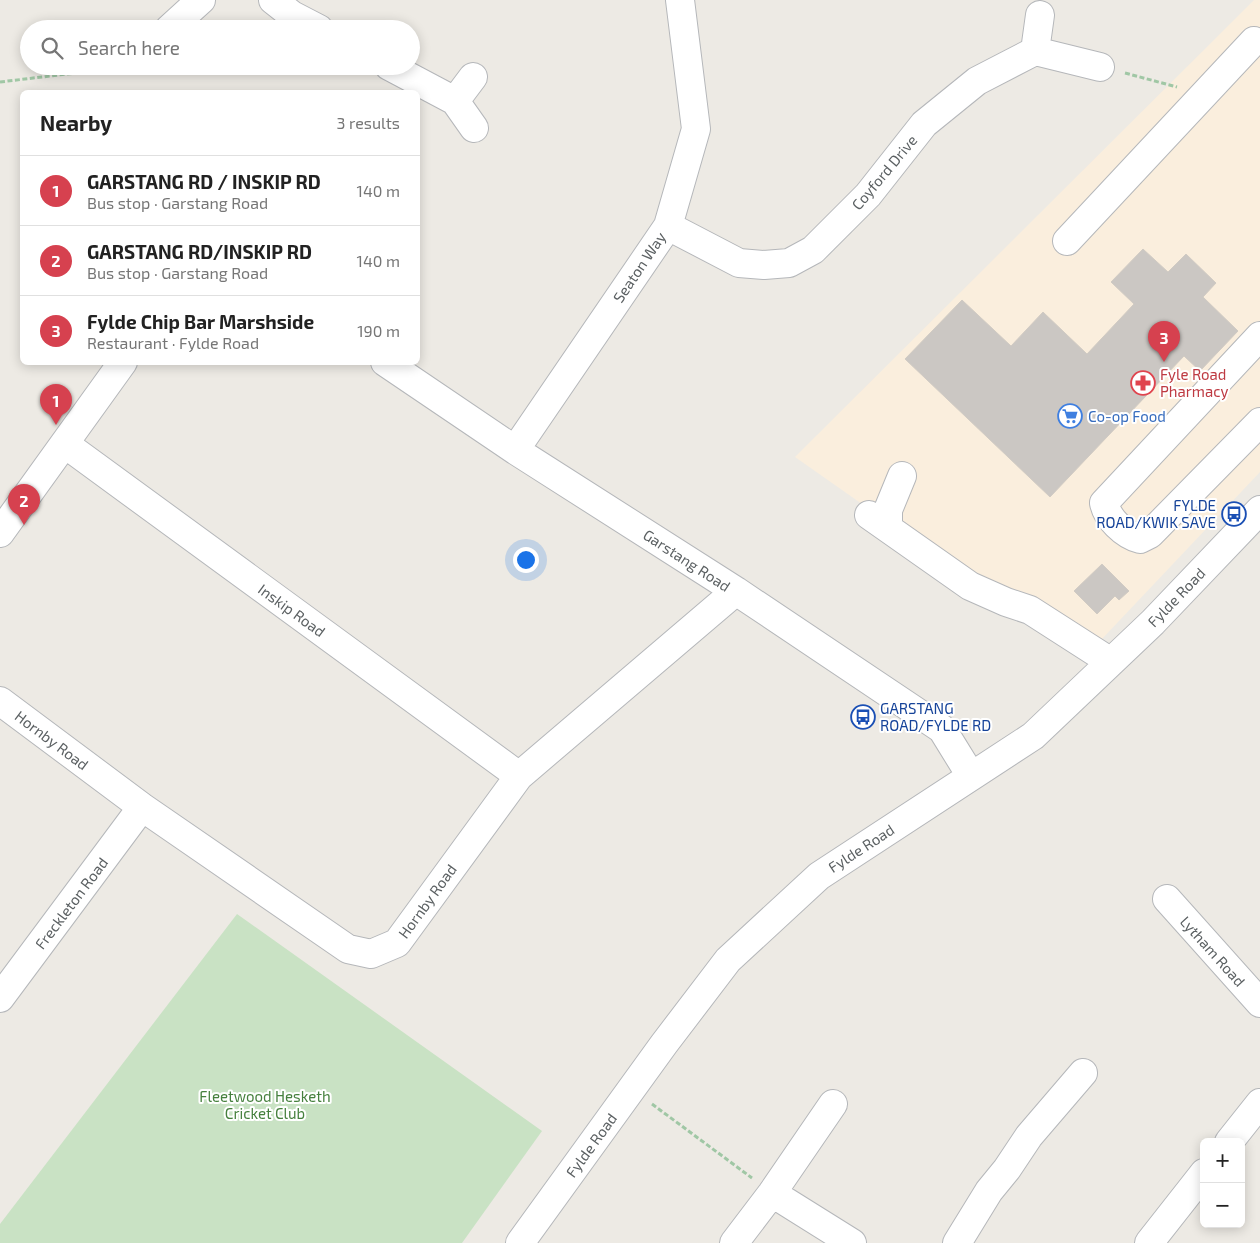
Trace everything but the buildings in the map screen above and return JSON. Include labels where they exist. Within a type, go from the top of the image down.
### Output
[{"type":"street","points":[[179,20],[201,0]]},
{"type":"street","points":[[273,0],[302,20]]},
{"type":"street","name":"Seaton Way","points":[[515,450],[668,226],[696,129],[680,0]]},
{"type":"street","points":[[1040,15],[1035,51],[1100,67]]},
{"type":"street","points":[[1067,241],[1204,94],[1258,40]]},
{"type":"street","name":"Coyford Drive","points":[[668,226],[739,263],[764,265],[789,263],[813,250],[868,194],[924,124],[976,81],[1035,51]]},
{"type":"street","points":[[406,75],[455,101],[474,128]]},
{"type":"street","points":[[455,101],[473,77]]},
{"type":"street","points":[[1260,336],[1104,502],[1106,513],[1131,537],[1140,539],[1150,534],[1260,422]]},
{"type":"street","points":[[0,534],[122,365]]},
{"type":"street","name":"Garstang Road","points":[[389,365],[515,450],[736,591],[942,729],[971,776]]},
{"type":"street","name":"Inskip Road","points":[[65,444],[519,776]]},
{"type":"street","points":[[902,476],[888,510],[879,521],[970,586],[1030,610],[1111,662]]},
{"type":"street","name":"Fylde Road","points":[[520,1243],[728,960],[819,876],[1033,736],[1153,622],[1260,510]]},
{"type":"street","name":"Hornby Road","points":[[0,701],[142,807],[348,949],[371,954],[397,942],[519,776],[736,591]]},
{"type":"street","name":"Freckleton Road","points":[[0,998],[142,807]]},
{"type":"street","name":"Lytham Road","points":[[1166,899],[1260,1003]]},
{"type":"street","points":[[957,1243],[989,1191],[1030,1136],[1083,1072]]},
{"type":"street","points":[[1231,1138],[1260,1103]]},
{"type":"street","points":[[734,1243],[772,1193],[832,1104]]},
{"type":"street","points":[[1149,1243],[1200,1177]]},
{"type":"street","points":[[772,1193],[852,1243]]},
{"type":"path","points":[[1100,67],[1204,94]]},
{"type":"path","points":[[0,82],[58,75]]},
{"type":"path","points":[[632,1089],[772,1193]]},
{"type":"shaded area","points":[[1254,0],[1260,0],[1260,472],[1083,659],[795,457]]},
{"type":"green space","name":"Fleetwood Hesketh Cricket Club","points":[[237,914],[542,1131],[462,1243],[0,1243],[0,1224]]},
{"type":"place","name":"Fylde Chip Bar Marshside","points":[[1164,362]]},
{"type":"place","name":"Fyle Road Pharmacy","points":[[1143,383]]},
{"type":"place","name":"Co-op Food","points":[[1070,416]]},
{"type":"place","name":"GARSTANG RD / INSKIP RD","points":[[56,425]]},
{"type":"place","name":"FYLDE ROAD/KWIK SAVE","points":[[1234,514]]},
{"type":"place","name":"GARSTANG RD/INSKIP RD","points":[[24,525]]},
{"type":"place","name":"GARSTANG ROAD/FYLDE RD","points":[[863,717]]}]
